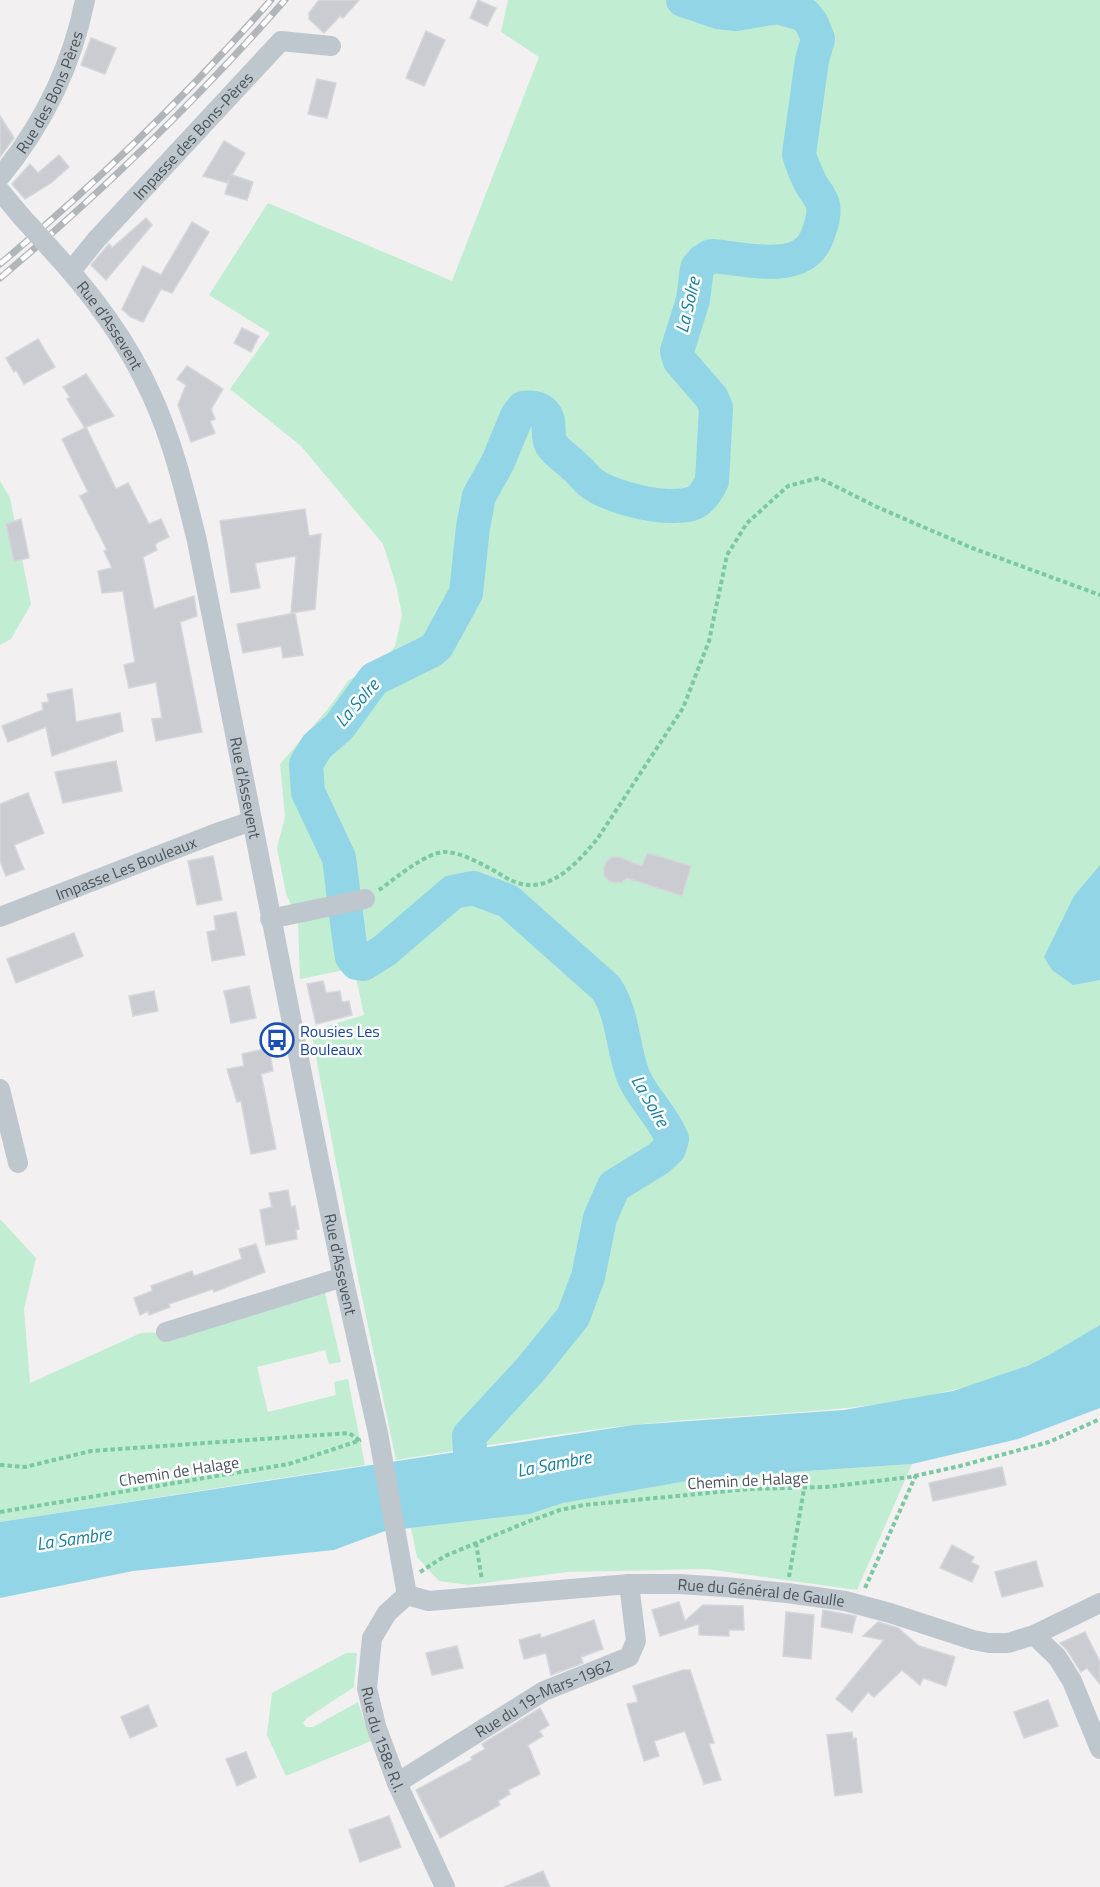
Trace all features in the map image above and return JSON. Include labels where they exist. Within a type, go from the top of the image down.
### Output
[{"type":"street","name":"Rue des Bons Pères","points":[[0,177],[23,149],[63,71],[78,30],[85,0]]},
{"type":"street","name":"Impasse des Bons-Pères","points":[[71,271],[96,240],[281,41],[331,46]]},
{"type":"street","name":"Rue d'Assevent","points":[[0,191],[93,297],[122,340],[152,396],[183,483],[197,541],[270,919],[343,1277],[378,1433],[405,1586]]},
{"type":"street","name":"Impasse Les Bouleaux","points":[[0,917],[252,821]]},
{"type":"street","points":[[270,919],[365,899]]},
{"type":"street","points":[[0,1089],[18,1163]]},
{"type":"street","points":[[166,1332],[343,1277]]},
{"type":"street","name":"Rue du Général de Gaulle","points":[[405,1586],[429,1601],[629,1584],[679,1584],[787,1593],[858,1605],[989,1644],[1008,1643],[1034,1635],[1100,1603]]},
{"type":"street","name":"Rue du 19-Mars-1962","points":[[397,1783],[544,1691],[629,1657],[636,1641],[629,1584]]},
{"type":"street","name":"Rue du 158e R.I.","points":[[405,1586],[372,1638],[367,1688],[376,1725],[397,1783],[445,1887]]},
{"type":"street","points":[[1034,1635],[1057,1657],[1071,1681],[1100,1749]]},
{"type":"path","points":[[365,899],[433,854],[446,852],[471,858],[520,884],[540,884],[560,877],[584,856],[683,708],[709,641],[726,555],[747,523],[788,486],[819,478],[878,507],[972,548],[1100,595]]},
{"type":"path","name":"Chemin de Halage","points":[[405,1586],[418,1573],[445,1556],[549,1514],[584,1505],[749,1489],[804,1489],[916,1475],[960,1466],[1049,1442],[1100,1419]]},
{"type":"path","name":"Chemin de Halage","points":[[0,1465],[25,1467],[91,1451],[169,1444],[290,1439],[349,1433],[360,1441],[289,1464],[0,1512]]},
{"type":"path","points":[[858,1605],[916,1475]]},
{"type":"path","points":[[787,1593],[804,1489]]},
{"type":"path","points":[[476,1543],[484,1596]]},
{"type":"green space","points":[[508,0],[1100,0],[1100,1325],[1050,1355],[997,1377],[941,1393],[827,1410],[621,1426],[396,1460],[358,1278],[311,1031],[364,1015],[354,968],[300,979],[298,922],[286,893],[277,848],[285,817],[280,764],[327,710],[349,680],[382,664],[395,646],[402,615],[396,585],[383,544],[301,446],[230,389],[270,333],[209,295],[268,203],[452,281],[539,57],[501,32]]},
{"type":"green space","points":[[0,481],[10,498],[31,604],[11,639],[0,645]]},
{"type":"green space","points":[[0,1219],[36,1258],[24,1309],[30,1383],[141,1333],[193,1331],[324,1289],[341,1362],[329,1364],[325,1350],[257,1367],[268,1412],[336,1395],[334,1382],[348,1379],[365,1465],[0,1522]]},
{"type":"green space","points":[[912,1464],[857,1590],[707,1569],[567,1572],[469,1585],[439,1581],[417,1557],[411,1528],[530,1514],[562,1503],[681,1482],[745,1475]]},
{"type":"green space","points":[[346,1653],[357,1653],[354,1687],[303,1723],[306,1727],[313,1727],[358,1702],[371,1741],[286,1776],[267,1735],[272,1693]]},
{"type":"water","points":[[1100,865],[1100,980],[1073,985],[1052,970],[1044,957],[1074,896]]},
{"type":"water","name":"La Sambre","points":[[1100,1325],[1100,1408],[1018,1439],[912,1464],[745,1475],[681,1482],[563,1503],[530,1514],[385,1531],[334,1550],[133,1571],[0,1598],[0,1522],[633,1425],[844,1410],[953,1391],[1027,1366]]},
{"type":"building","points":[[319,0],[359,0],[343,18],[340,16],[324,33],[309,19],[309,13]]},
{"type":"building","points":[[478,0],[496,8],[487,26],[470,18]]},
{"type":"building","points":[[426,31],[445,40],[424,86],[406,78]]},
{"type":"building","points":[[91,38],[116,48],[105,74],[81,65]]},
{"type":"building","points":[[317,79],[336,83],[327,118],[308,114]]},
{"type":"building","points":[[0,116],[14,138],[0,157]]},
{"type":"building","points":[[224,141],[245,153],[232,175],[253,182],[247,200],[225,194],[229,180],[227,183],[203,176]]},
{"type":"building","points":[[59,155],[69,167],[51,183],[25,199],[12,184],[30,164],[38,173]]},
{"type":"building","points":[[146,218],[152,225],[106,280],[91,265],[109,244],[112,248]]},
{"type":"building","points":[[192,222],[209,232],[172,293],[161,289],[143,322],[131,317],[122,309],[143,266],[161,275]]},
{"type":"building","points":[[242,328],[259,336],[251,352],[234,343]]},
{"type":"building","points":[[38,339],[55,367],[24,384],[6,358]]},
{"type":"building","points":[[187,366],[223,389],[211,409],[215,419],[210,421],[215,433],[191,442],[178,405],[186,385],[177,379]]},
{"type":"building","points":[[86,374],[114,416],[86,427],[116,489],[128,483],[149,524],[161,519],[169,537],[155,545],[157,550],[143,557],[154,609],[194,596],[197,616],[180,622],[202,732],[156,741],[152,719],[162,718],[156,682],[129,688],[124,665],[135,662],[123,591],[102,593],[98,571],[112,568],[104,551],[107,550],[80,496],[88,492],[62,439],[85,428],[67,399],[70,397],[63,387]]},
{"type":"building","points":[[305,509],[309,536],[321,534],[315,609],[291,613],[296,556],[255,563],[260,588],[231,593],[220,521]]},
{"type":"building","points":[[21,519],[29,558],[14,561],[6,524]]},
{"type":"building","points":[[295,613],[303,655],[283,658],[281,646],[243,653],[237,624]]},
{"type":"building","points":[[72,689],[76,722],[120,713],[123,731],[52,756],[46,727],[8,742],[2,726],[43,710],[42,703],[49,702],[47,694]]},
{"type":"building","points":[[116,761],[122,791],[63,803],[55,772]]},
{"type":"building","points":[[28,793],[44,833],[14,845],[24,869],[6,876],[0,861],[0,804]]},
{"type":"building","points":[[647,853],[691,866],[682,896],[627,878],[615,883],[609,881],[604,875],[606,862],[612,857],[619,857],[642,866]]},
{"type":"building","points":[[213,856],[222,900],[197,905],[188,861]]},
{"type":"building","points":[[236,912],[245,955],[212,961],[207,932],[216,930],[214,916]]},
{"type":"building","points":[[74,933],[83,956],[16,983],[7,959]]},
{"type":"building","points":[[323,981],[326,993],[340,991],[342,1002],[349,1001],[352,1015],[316,1024],[307,984]]},
{"type":"building","points":[[249,986],[256,1018],[231,1023],[224,991]]},
{"type":"building","points":[[154,991],[158,1011],[133,1016],[129,996]]},
{"type":"building","points":[[269,1048],[273,1071],[261,1074],[276,1149],[251,1154],[241,1101],[237,1102],[227,1069],[244,1066],[242,1054]]},
{"type":"building","points":[[288,1190],[291,1207],[295,1206],[299,1229],[296,1230],[297,1239],[266,1245],[260,1210],[272,1207],[269,1193]]},
{"type":"building","points":[[256,1244],[265,1272],[214,1292],[213,1289],[169,1304],[170,1307],[149,1315],[148,1311],[140,1315],[134,1298],[152,1291],[151,1286],[192,1271],[194,1276],[242,1259],[239,1249]]},
{"type":"building","points":[[1002,1467],[1006,1485],[933,1501],[929,1483]]},
{"type":"building","points":[[952,1545],[974,1557],[971,1562],[979,1566],[972,1582],[940,1568]]},
{"type":"building","points":[[1036,1561],[1043,1586],[1002,1597],[995,1572]]},
{"type":"building","points":[[679,1602],[685,1621],[703,1605],[743,1606],[744,1630],[729,1630],[729,1636],[699,1635],[699,1624],[660,1636],[652,1610]]},
{"type":"building","points":[[823,1610],[856,1616],[852,1633],[821,1627]]},
{"type":"building","points":[[786,1612],[814,1615],[811,1659],[783,1656]]},
{"type":"building","points":[[594,1620],[603,1649],[581,1657],[583,1663],[551,1675],[546,1653],[524,1659],[519,1640],[540,1634],[541,1638]]},
{"type":"building","points":[[878,1622],[898,1628],[919,1646],[955,1657],[946,1686],[923,1678],[920,1685],[902,1670],[874,1697],[868,1692],[852,1712],[836,1699],[884,1640],[863,1636]]},
{"type":"building","points":[[1085,1632],[1100,1662],[1100,1684],[1087,1668],[1081,1672],[1060,1643]]},
{"type":"building","points":[[457,1646],[463,1668],[432,1675],[426,1653]]},
{"type":"building","points":[[683,1670],[690,1670],[714,1743],[709,1744],[721,1780],[704,1784],[685,1731],[654,1741],[659,1756],[644,1761],[627,1704],[638,1702],[633,1686]]},
{"type":"building","points":[[1048,1700],[1058,1726],[1024,1738],[1014,1712]]},
{"type":"building","points":[[148,1705],[157,1726],[130,1738],[121,1717]]},
{"type":"building","points":[[540,1708],[549,1725],[539,1731],[543,1736],[528,1745],[540,1774],[508,1790],[510,1794],[498,1801],[500,1805],[440,1838],[416,1790],[472,1760],[471,1757],[485,1749],[482,1744]]},
{"type":"building","points":[[852,1732],[853,1739],[856,1738],[862,1792],[835,1796],[827,1735]]},
{"type":"building","points":[[246,1752],[256,1777],[237,1786],[226,1759]]},
{"type":"building","points":[[389,1816],[401,1847],[360,1862],[349,1830]]},
{"type":"building","points":[[543,1871],[550,1887],[504,1887]]},
{"type":"waterway","name":"La Solre","points":[[472,1480],[469,1436],[530,1370],[573,1317],[588,1277],[600,1218],[614,1186],[658,1159],[669,1149],[672,1139],[634,1078],[620,1021],[606,988],[508,901],[473,888],[453,892],[384,951],[363,964],[357,963],[352,957],[339,858],[308,792],[306,764],[317,746],[339,727],[374,679],[437,646],[466,593],[473,527],[479,496],[523,408],[534,408],[544,413],[548,420],[553,447],[590,482],[616,495],[650,504],[684,505],[700,499],[712,481],[716,408],[712,398],[680,361],[677,351],[693,300],[697,268],[703,261],[711,256],[755,261],[786,261],[799,257],[809,249],[817,237],[823,217],[823,205],[807,177],[799,154],[812,60],[818,39],[812,24],[805,15],[777,7],[736,14],[718,12],[683,0]]},
{"type":"railway","points":[[0,264],[72,202],[141,137],[271,0]]},
{"type":"railway","points":[[0,278],[148,144],[218,74],[285,0]]},
{"type":"place","name":"Rousies Les Bouleaux","points":[[277,1040]]}]
